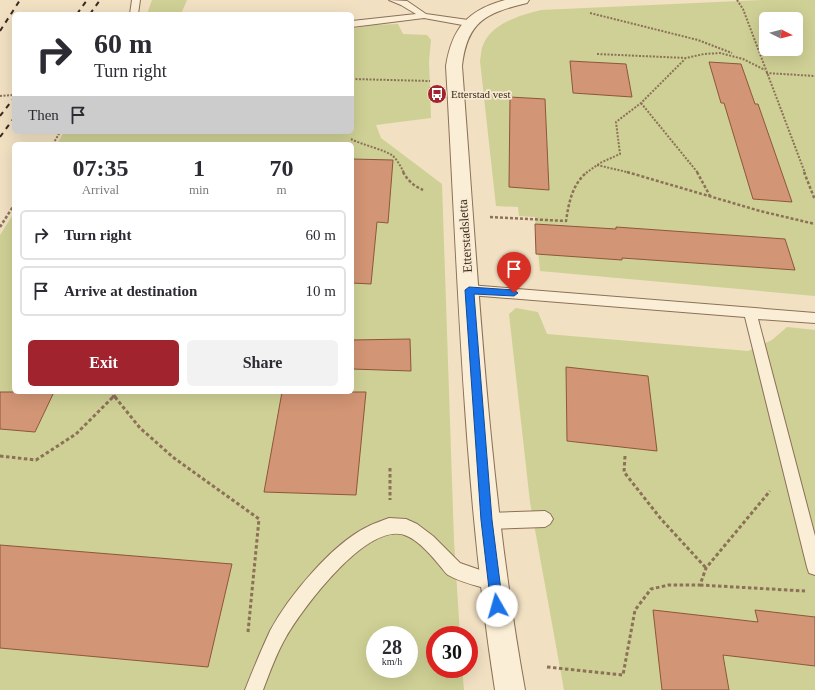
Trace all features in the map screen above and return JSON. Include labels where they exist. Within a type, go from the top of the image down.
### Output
[{"type":"street","points":[[468,23],[493,7],[522,0]]},
{"type":"street","name":"Etterstadsletta","points":[[468,23],[454,52],[454,66],[486,520],[510,690]]},
{"type":"lane","points":[[134,12],[136,0]]},
{"type":"lane","points":[[393,0],[404,3],[424,16]]},
{"type":"lane","points":[[354,24],[424,16],[468,23]]},
{"type":"lane","points":[[469,290],[815,318]]},
{"type":"lane","points":[[750,313],[815,567]]},
{"type":"lane","points":[[486,520],[545,519]]},
{"type":"lane","points":[[254,690],[281,630],[307,594],[329,568],[352,545],[368,533],[391,525],[406,527],[420,535],[454,569],[494,583]]},
{"type":"path","points":[[737,0],[743,9],[815,200]]},
{"type":"path","points":[[590,13],[698,40],[748,60],[765,70]]},
{"type":"path","points":[[596,54],[685,58],[721,53],[736,55]]},
{"type":"path","points":[[490,217],[566,221],[573,189],[579,180],[596,165],[620,154],[616,122],[641,103],[685,58]]},
{"type":"path","points":[[766,73],[815,76]]},
{"type":"path","points":[[354,79],[435,82]]},
{"type":"path","points":[[0,96],[12,95]]},
{"type":"path","points":[[641,103],[696,170],[710,196]]},
{"type":"path","points":[[351,139],[360,144],[392,155],[399,163],[406,178],[414,186],[423,190]]},
{"type":"path","points":[[596,165],[652,178],[786,218],[815,224]]},
{"type":"path","points":[[0,226],[12,207]]},
{"type":"path","points":[[0,456],[36,460],[76,434],[114,394],[140,428],[174,458],[259,519],[248,636]]},
{"type":"path","points":[[625,456],[624,472],[661,519],[706,568]]},
{"type":"path","points":[[700,585],[706,568],[790,467]]},
{"type":"path","points":[[390,468],[391,525]]},
{"type":"path","points":[[547,667],[623,675],[635,610],[651,589],[669,585],[700,585],[807,591]]},
{"type":"green space","points":[[152,0],[187,0],[182,12],[148,12]]},
{"type":"green space","points":[[762,0],[815,0],[815,296],[540,271],[535,217],[519,216],[518,207],[496,206],[480,61],[481,51],[487,37],[508,21],[525,14],[541,10]]},
{"type":"green space","points":[[398,24],[403,34],[427,35],[431,40],[429,61],[431,118],[376,125],[381,138],[442,184],[454,541],[459,626],[426,626],[426,678],[463,678],[464,690],[0,690],[0,235],[12,216],[12,394],[354,394],[354,142],[58,142],[63,134],[354,134],[354,29],[372,25]]},
{"type":"green space","points":[[516,308],[538,312],[547,334],[748,351],[772,340],[787,327],[815,330],[815,690],[564,690],[530,502],[509,314]]},
{"type":"building","points":[[570,61],[626,64],[632,97],[573,93]]},
{"type":"building","points":[[709,62],[741,64],[755,104],[758,104],[792,202],[753,199],[724,103],[721,103]]},
{"type":"building","points":[[510,97],[545,99],[549,190],[509,187]]},
{"type":"building","points":[[354,159],[393,160],[388,223],[377,222],[371,284],[354,283]]},
{"type":"building","points":[[535,224],[616,229],[616,227],[785,239],[795,270],[622,258],[622,260],[536,254]]},
{"type":"building","points":[[410,339],[411,371],[354,369],[354,340]]},
{"type":"building","points":[[566,367],[648,376],[657,451],[567,441]]},
{"type":"building","points":[[0,392],[12,392],[12,394],[53,394],[35,432],[0,429]]},
{"type":"building","points":[[354,392],[366,392],[356,495],[264,492],[282,394],[354,394]]},
{"type":"building","points":[[0,545],[232,564],[208,667],[0,648]]},
{"type":"building","points":[[653,610],[758,622],[755,610],[815,617],[815,666],[723,655],[729,690],[662,690]]},
{"type":"railway","points":[[12,12],[20,0]]},
{"type":"railway","points":[[78,12],[87,0]]},
{"type":"railway","points":[[91,12],[100,0]]},
{"type":"railway","points":[[0,31],[12,12]]},
{"type":"railway","points":[[0,116],[12,101]]},
{"type":"railway","points":[[0,137],[12,121]]},
{"type":"place","name":"Etterstad vest","points":[[437,94]]},
{"type":"route","points":[[497,606],[486,520],[469,290],[514,293]]}]
